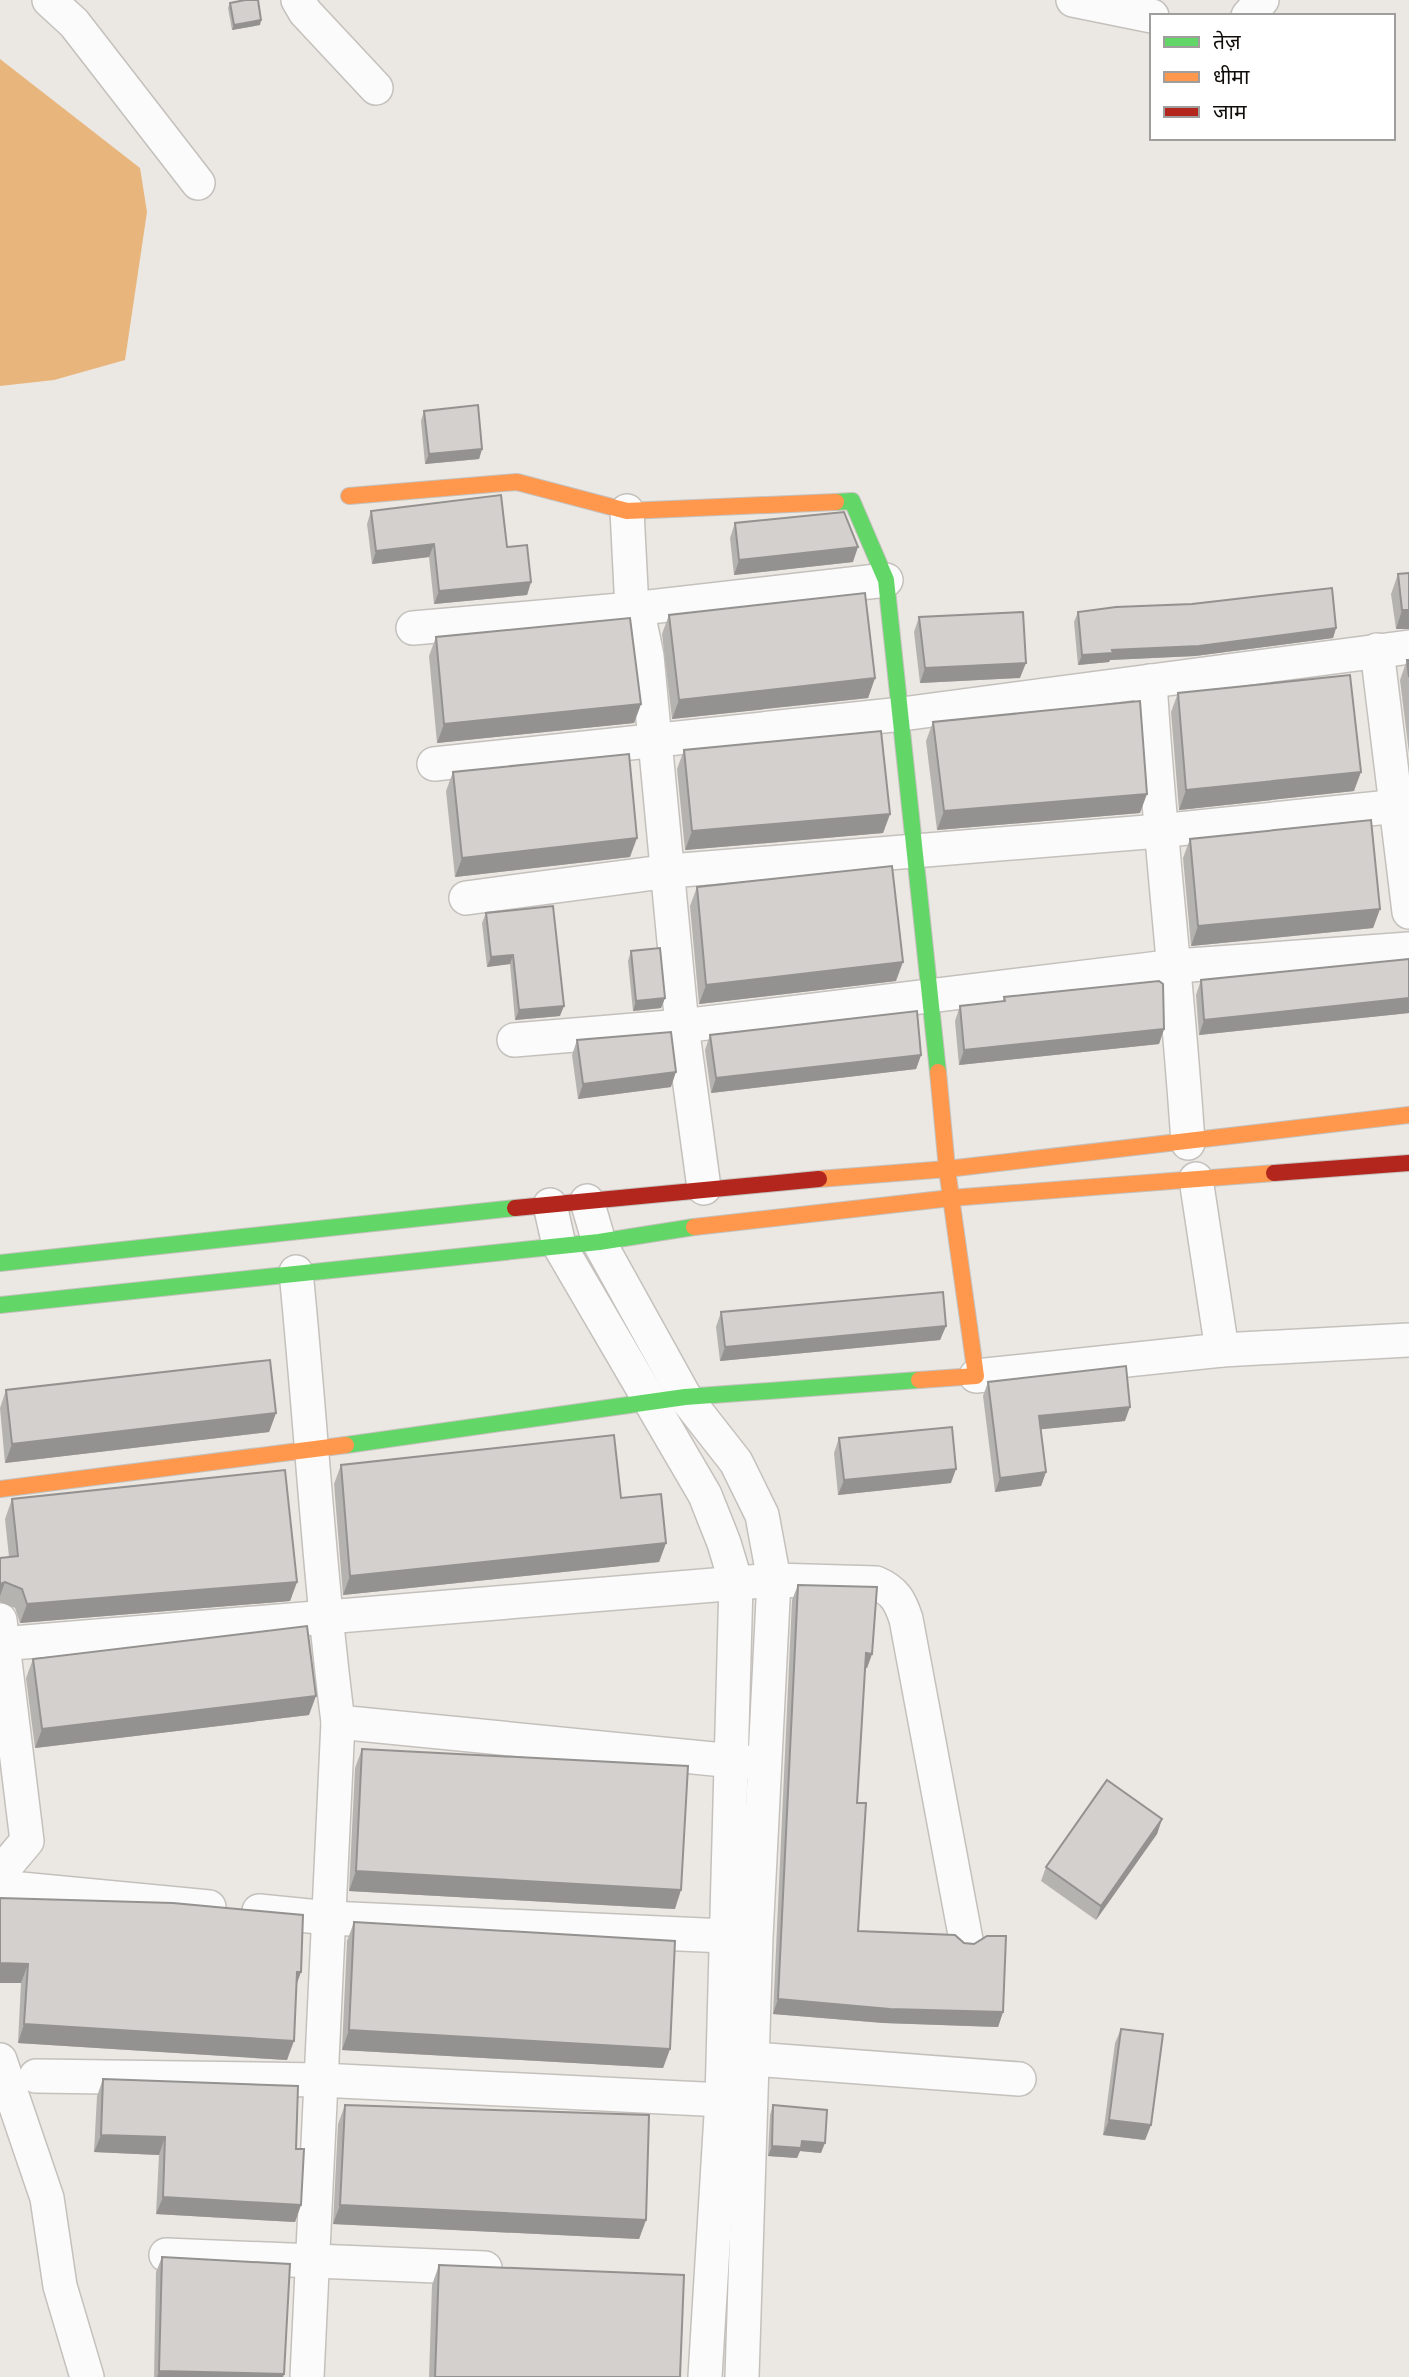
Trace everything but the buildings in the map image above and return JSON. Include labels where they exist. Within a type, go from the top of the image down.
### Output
[{"type":"street","points":[[50,0],[74,23],[198,183]]},
{"type":"street","points":[[298,0],[305,12],[376,88]]},
{"type":"street","points":[[1073,0],[1150,16]]},
{"type":"street","points":[[1250,14],[1262,0]]},
{"type":"street","points":[[349,496],[517,482],[626,511],[852,501],[886,580],[917,851],[947,1169],[976,1376]]},
{"type":"street","points":[[626,511],[632,609],[642,627],[657,739],[682,1026],[704,1188]]},
{"type":"street","points":[[413,628],[632,609],[886,580]]},
{"type":"street","points":[[434,764],[902,714],[1393,649],[1409,912]]},
{"type":"street","points":[[1150,681],[1159,831],[1176,965],[1188,1143]]},
{"type":"street","points":[[466,898],[670,872],[1159,831],[1401,805]]},
{"type":"street","points":[[514,1040],[682,1026],[1176,965],[1409,948]]},
{"type":"street","points":[[0,1263],[704,1188],[947,1169],[1188,1143],[1409,1115]]},
{"type":"street","points":[[0,1306],[296,1272],[600,1242],[739,1220],[951,1198],[1409,1163]]},
{"type":"street","points":[[1196,1179],[1222,1350]]},
{"type":"street","points":[[587,1200],[600,1242],[685,1397],[736,1462],[762,1515],[774,1580],[754,1752],[742,1937],[738,2101],[745,2277],[742,2377]]},
{"type":"street","points":[[550,1205],[559,1245],[705,1496],[724,1543],[736,1583],[754,1752]]},
{"type":"street","points":[[296,1272],[325,1618],[338,1722],[307,2377]]},
{"type":"street","points":[[0,1489],[313,1450],[685,1397],[976,1376],[1222,1350],[1409,1340]]},
{"type":"street","points":[[0,1873],[27,1841],[1,1636],[325,1618],[774,1580],[876,1583],[888,1588],[900,1600],[966,1940]]},
{"type":"street","points":[[338,1722],[754,1752]]},
{"type":"street","points":[[0,1887],[329,1918],[742,1937]]},
{"type":"street","points":[[705,2377],[697,2276],[738,2101],[754,2059],[742,1937]]},
{"type":"street","points":[[754,2059],[1019,2079]]},
{"type":"street","points":[[0,2060],[47,2198],[60,2286],[88,2377]]},
{"type":"street","points":[[36,2076],[321,2080],[738,2101]]},
{"type":"street","points":[[166,2255],[519,2269]]},
{"type":"street","points":[[697,2276],[745,2277]]},
{"type":"shaded area","points":[[0,59],[140,168],[147,212],[125,360],[54,380],[0,386]]},
{"type":"traffic: fast","points":[[836,502],[852,501],[886,580],[938,1072]]},
{"type":"traffic: fast","points":[[0,1263],[515,1208]]},
{"type":"traffic: fast","points":[[0,1305],[599,1242],[694,1227]]},
{"type":"traffic: fast","points":[[346,1445],[685,1397],[919,1380]]},
{"type":"traffic: slow","points":[[349,496],[517,482],[627,511],[836,502]]},
{"type":"traffic: slow","points":[[919,1380],[976,1376],[947,1169],[938,1072]]},
{"type":"traffic: slow","points":[[819,1179],[947,1169],[1409,1115]]},
{"type":"traffic: slow","points":[[694,1227],[951,1198],[1274,1173]]},
{"type":"traffic: slow","points":[[0,1489],[346,1445]]},
{"type":"traffic: jam","points":[[1274,1173],[1409,1163]]},
{"type":"traffic: jam","points":[[515,1208],[819,1179]]}]
